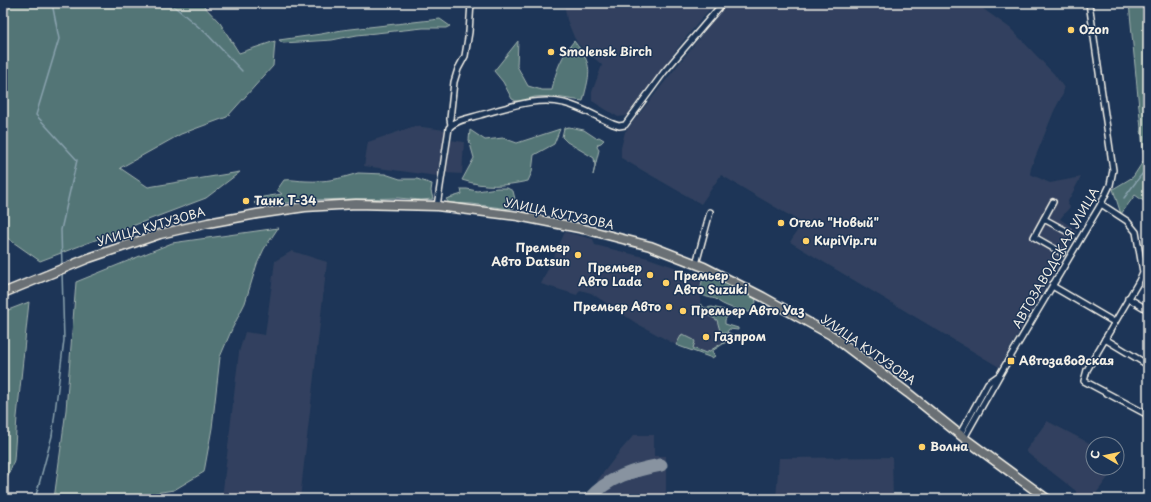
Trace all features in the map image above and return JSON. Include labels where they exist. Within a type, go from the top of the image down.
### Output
[{"type":"main road","name":"УЛИЦА КУТУЗОВА","points":[[3,293],[89,258],[160,234],[257,214],[305,208],[356,204],[437,206],[518,216],[584,229],[650,246],[696,264],[763,297],[831,335],[897,384],[962,436],[1047,499]]},
{"type":"street","points":[[437,206],[449,128],[451,125],[450,119],[454,82],[458,69],[465,56],[469,32],[471,3]]},
{"type":"street","points":[[451,125],[509,107],[547,101],[564,103],[613,124],[619,126],[625,125],[664,72],[723,3]]},
{"type":"street","name":"АВТОЗАВОДСКАЯ УЛИЦА","points":[[962,436],[1101,204],[1110,185],[1113,170],[1089,3]]},
{"type":"street","points":[[1053,202],[1034,237],[1062,253]]},
{"type":"street","points":[[1101,204],[1128,221],[1136,232],[1143,272],[1087,370],[1084,381],[1148,414]]},
{"type":"street","points":[[696,264],[710,212]]},
{"type":"street","points":[[1044,219],[1068,232]]},
{"type":"street","points":[[1053,284],[1054,287],[1114,322]]},
{"type":"street","points":[[1128,298],[1148,310]]},
{"type":"street","points":[[1105,339],[1148,365]]},
{"type":"shaded area","points":[[564,3],[715,3],[683,41],[626,116],[618,117],[592,101],[592,92],[602,65],[578,44],[567,20]]},
{"type":"shaded area","points":[[727,3],[975,3],[1010,28],[1054,74],[1064,88],[1063,94],[1054,111],[1031,168],[1030,174],[1050,183],[1081,177],[1067,203],[1070,207],[1060,219],[1077,231],[1068,248],[1060,250],[1046,247],[1063,257],[999,367],[790,242],[802,223],[721,175],[701,204],[621,158],[621,148],[625,132]]},
{"type":"shaded area","points":[[415,126],[445,130],[437,176],[364,166],[368,142]]},
{"type":"shaded area","points":[[450,140],[464,142],[462,174],[445,173]]},
{"type":"shaded area","points":[[565,232],[593,239],[595,245],[648,258],[704,276],[702,280],[700,304],[702,312],[717,320],[719,329],[737,337],[733,343],[726,341],[706,353],[693,348],[694,340],[682,334],[676,345],[636,323],[591,293],[580,290],[577,295],[541,284]]},
{"type":"shaded area","points":[[292,251],[327,262],[300,499],[217,499],[222,498],[239,352],[245,332],[265,335],[275,261]]},
{"type":"shaded area","points":[[1047,421],[1085,441],[1085,476],[1109,476],[1092,499],[1078,499],[1076,497],[1076,491],[1026,452]]},
{"type":"shaded area","points":[[634,435],[654,435],[654,456],[666,456],[666,499],[633,499],[632,494],[605,493],[597,481]]},
{"type":"shaded area","points":[[892,457],[893,499],[776,499],[779,458]]},
{"type":"green space","points":[[6,3],[201,3],[220,23],[239,53],[275,41],[273,66],[227,117],[181,134],[120,168],[148,187],[240,172],[206,198],[40,261],[3,235],[3,10]]},
{"type":"green space","points":[[1129,3],[1148,3],[1148,204],[1135,195],[1121,214],[1113,189],[1133,177],[1144,160]]},
{"type":"green space","points":[[440,19],[450,26],[446,28],[423,28],[357,35],[332,40],[283,43],[279,40],[342,30]]},
{"type":"green space","points":[[518,41],[517,66],[528,86],[542,90],[552,90],[560,64],[574,41],[585,57],[589,70],[583,101],[547,96],[535,97],[522,101],[512,99],[503,82],[494,71]]},
{"type":"green space","points":[[569,127],[584,130],[596,138],[599,137],[604,140],[598,144],[597,147],[599,150],[593,175],[595,166],[594,158],[567,142],[562,137],[564,128]]},
{"type":"green space","points":[[560,129],[554,144],[534,155],[532,172],[528,181],[511,184],[487,185],[462,180],[474,158],[469,140],[470,130],[485,140],[503,138],[517,143]]},
{"type":"green space","points":[[358,173],[385,174],[400,179],[417,179],[432,184],[431,191],[433,199],[421,200],[398,198],[310,200],[259,206],[254,203],[263,197],[282,194],[277,190],[284,180],[326,180]]},
{"type":"green space","points":[[507,188],[513,191],[516,203],[514,208],[510,209],[472,204],[449,203],[446,199],[462,194],[461,189],[477,191]]},
{"type":"green space","points":[[278,228],[264,249],[257,264],[245,303],[220,357],[212,428],[204,472],[174,490],[155,493],[151,499],[54,499],[66,410],[76,282],[172,243]]},
{"type":"green space","points":[[707,275],[716,277],[755,298],[756,302],[751,312],[732,308],[722,304],[716,299],[703,295],[701,290],[702,282],[704,276]]},
{"type":"green space","points":[[29,302],[14,460],[3,489],[3,312]]},
{"type":"green space","points":[[700,304],[705,308],[712,307],[724,310],[728,315],[725,320],[725,324],[738,328],[738,330],[729,329],[727,332],[737,337],[720,331],[717,320],[702,312]]},
{"type":"green space","points":[[682,334],[694,340],[695,342],[693,348],[706,353],[726,341],[733,343],[726,342],[712,351],[715,356],[712,358],[676,345]]},
{"type":"waterway","points":[[52,3],[59,39],[36,115],[77,160],[61,230],[62,266]]},
{"type":"waterway","points":[[170,3],[207,34],[242,71]]},
{"type":"waterway","points":[[1124,198],[1148,168]]},
{"type":"waterway","points":[[35,499],[52,436],[64,340],[62,272]]},
{"type":"taxiway","points":[[589,499],[596,491],[613,480],[631,472],[661,465]]},
{"type":"place","name":"Ozon","points":[[1071,30]]},
{"type":"place","name":"Smolensk Birch","points":[[551,52]]},
{"type":"place","name":"Танк Т-34","points":[[246,201]]},
{"type":"place","name":"Отель \"Новый\"","points":[[781,223]]},
{"type":"place","name":"KupiVip.ru","points":[[806,241]]},
{"type":"place","name":"Премьер Авто Datsun","points":[[578,255]]},
{"type":"place","name":"Премьер Авто Lada","points":[[650,275]]},
{"type":"place","name":"Премьер Авто Suzuki","points":[[666,283]]},
{"type":"place","name":"Премьер Авто","points":[[669,307]]},
{"type":"place","name":"Премьер Авто Уаз","points":[[683,311]]},
{"type":"place","name":"Газпром","points":[[706,337]]},
{"type":"place","name":"Автозаводская","points":[[1011,361]]},
{"type":"place","name":"Волна","points":[[922,447]]}]
